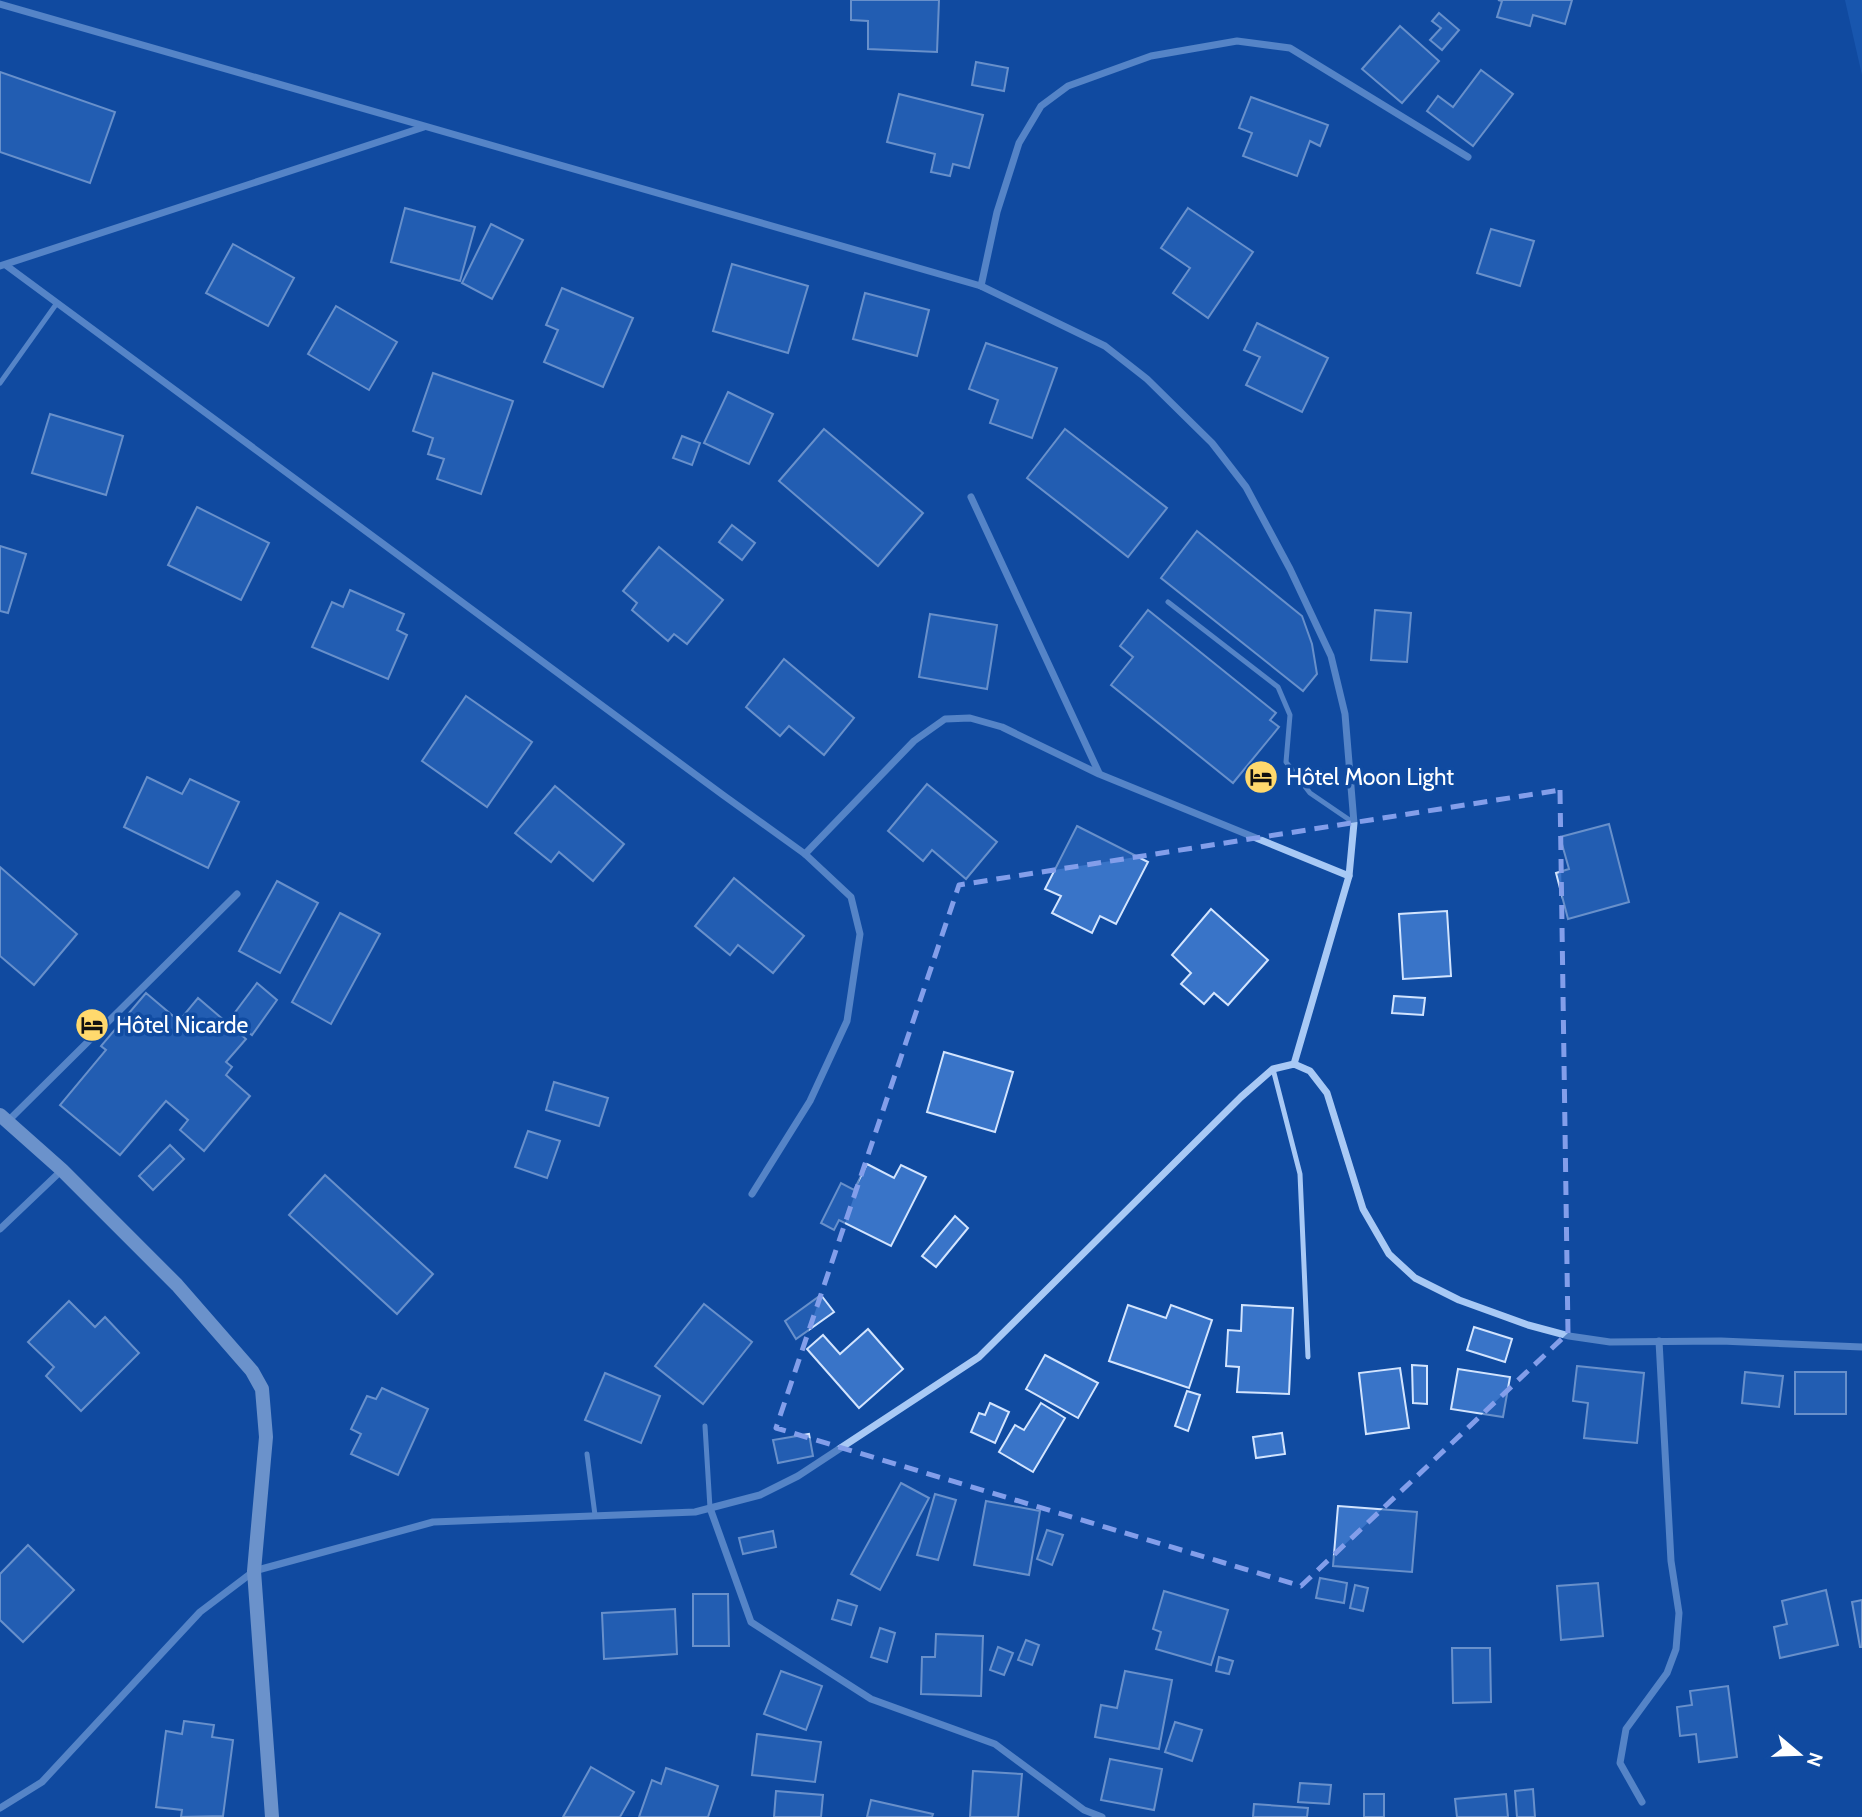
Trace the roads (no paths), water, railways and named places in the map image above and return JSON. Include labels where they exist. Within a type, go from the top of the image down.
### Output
[{"type":"street","points":[[0,4],[981,286],[1105,346],[1147,379],[1212,443],[1246,487],[1290,569],[1331,656],[1345,714],[1354,823],[1349,876],[1294,1064]]},
{"type":"street","points":[[981,286],[997,212],[1018,143],[1041,106],[1068,86],[1151,56],[1237,41],[1290,48],[1468,157]]},
{"type":"street","points":[[3,266],[424,127]]},
{"type":"street","points":[[3,266],[805,854],[851,897],[860,934],[847,1021],[810,1101],[752,1194]]},
{"type":"street","points":[[971,497],[1099,774]]},
{"type":"street","points":[[805,854],[914,741],[944,719],[970,718],[1002,727],[1099,774],[1349,876]]},
{"type":"street","points":[[236,894],[4,1118],[62,1170],[177,1285],[252,1371],[262,1389],[266,1437],[254,1571],[272,1817]]},
{"type":"street","points":[[0,1808],[42,1782],[200,1612],[254,1571],[433,1522],[695,1512],[760,1495],[798,1476],[979,1357],[1241,1097],[1273,1069],[1294,1064],[1310,1071],[1327,1093],[1363,1209],[1389,1254],[1415,1278],[1458,1300],[1555,1332],[1610,1342],[1862,1347]]},
{"type":"street","points":[[0,1229],[62,1170]]},
{"type":"street","points":[[1642,1802],[1620,1763],[1626,1729],[1667,1673],[1676,1649],[1679,1613],[1671,1561],[1658,1341]]},
{"type":"street","points":[[710,1508],[751,1622],[871,1699],[995,1744],[1084,1810],[1102,1817]]},
{"type":"lane","points":[[0,383],[57,303]]},
{"type":"lane","points":[[1168,602],[1278,687],[1290,715],[1286,762],[1310,793],[1354,823]]},
{"type":"lane","points":[[1273,1069],[1300,1174],[1308,1357]]},
{"type":"lane","points":[[705,1426],[710,1508]]},
{"type":"lane","points":[[587,1454],[596,1516]]},
{"type":"place","name":"Hôtel Moon Light","points":[[1261,777]]},
{"type":"place","name":"Hôtel Nicarde","points":[[92,1025]]}]
